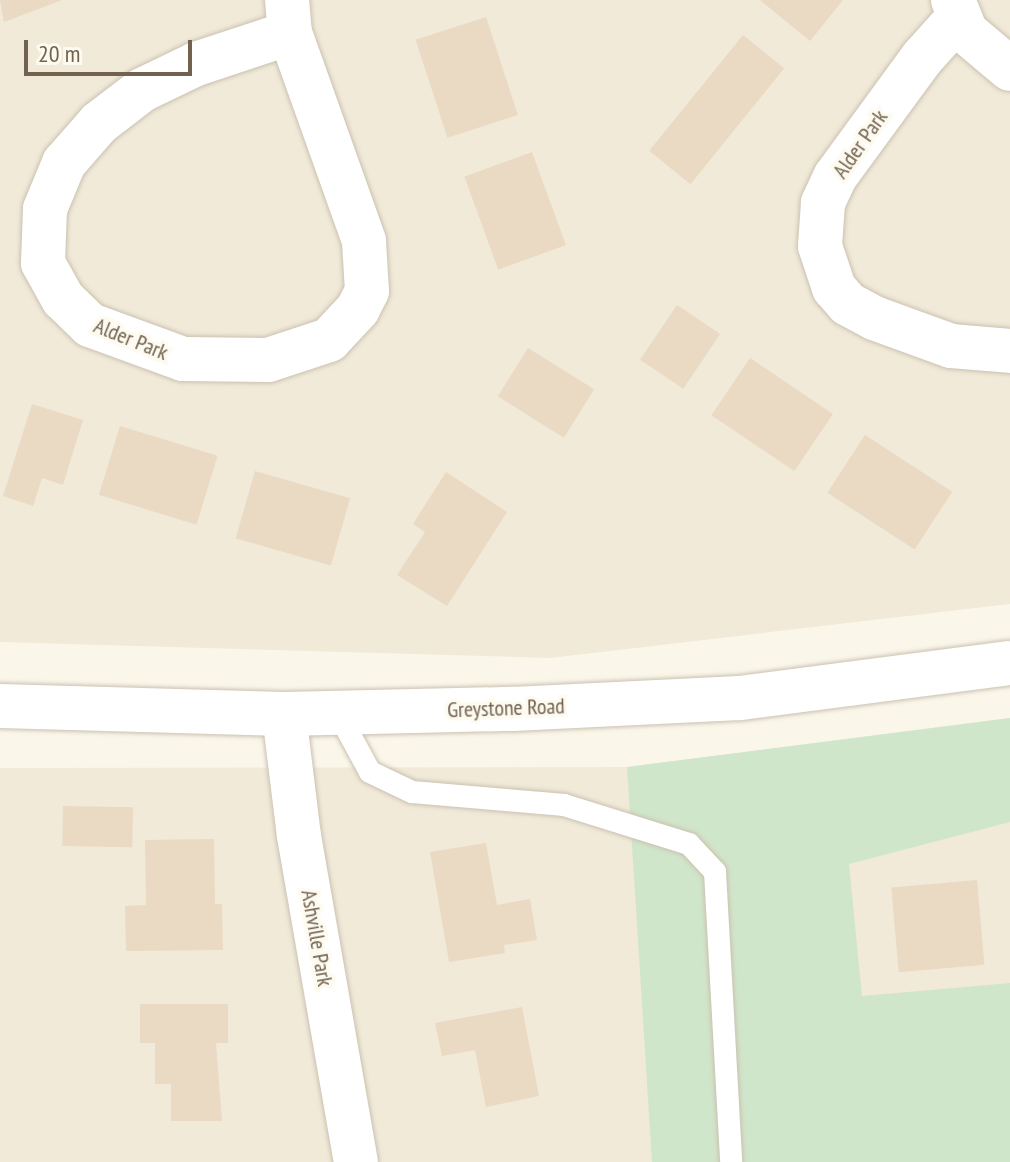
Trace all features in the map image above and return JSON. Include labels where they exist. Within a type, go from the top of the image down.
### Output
[{"type":"street","name":"Alder Park","points":[[1010,69],[955,10],[835,177],[823,203],[820,246],[834,288],[861,311],[913,336],[988,352],[1010,351]]},
{"type":"street","name":"Alder Park","points":[[288,16],[364,241],[367,291],[358,309],[329,340],[268,360],[183,359],[90,325],[63,299],[43,263],[45,209],[64,163],[99,123],[142,90],[288,16]]},
{"type":"street","name":"Greystone Road","points":[[0,706],[284,714],[740,698],[1010,663]]},
{"type":"street","name":"Ashville Park","points":[[284,714],[299,836],[356,1162]]},
{"type":"lane","points":[[338,713],[370,772],[412,792],[564,805],[689,844],[715,872],[731,1162]]},
{"type":"shaded area","points":[[0,0],[1010,0],[1010,604],[550,658],[0,642]]},
{"type":"shaded area","points":[[1010,718],[1010,1162],[0,1162],[0,768],[627,767]]},
{"type":"green space","points":[[1010,718],[1010,822],[849,864],[862,996],[1010,983],[1010,1162],[652,1162],[627,767]]},
{"type":"building","points":[[0,0],[62,0],[4,22]]},
{"type":"building","points":[[760,0],[843,0],[810,41]]},
{"type":"building","points":[[486,17],[518,115],[447,138],[416,40]]},
{"type":"building","points":[[743,35],[784,68],[690,184],[649,151]]},
{"type":"building","points":[[532,152],[566,245],[498,270],[464,177]]},
{"type":"building","points":[[677,305],[720,334],[683,389],[640,360]]},
{"type":"building","points":[[528,348],[594,389],[564,438],[498,396]]},
{"type":"building","points":[[750,358],[833,414],[794,471],[711,415]]},
{"type":"building","points":[[32,404],[83,420],[63,485],[42,478],[33,506],[3,496]]},
{"type":"building","points":[[120,426],[218,456],[196,525],[99,495]]},
{"type":"building","points":[[865,435],[952,492],[915,550],[827,493]]},
{"type":"building","points":[[255,471],[350,498],[331,566],[236,538]]},
{"type":"building","points":[[446,472],[507,512],[447,606],[397,575],[425,532],[413,524]]},
{"type":"building","points":[[63,806],[133,807],[132,847],[62,846]]},
{"type":"building","points":[[214,839],[215,904],[222,904],[223,950],[126,951],[125,906],[146,905],[145,840]]},
{"type":"building","points":[[486,843],[497,905],[530,899],[537,940],[504,945],[505,953],[449,962],[430,852]]},
{"type":"building","points":[[977,880],[984,965],[899,972],[891,887]]},
{"type":"building","points":[[140,1004],[228,1004],[228,1043],[216,1043],[222,1121],[171,1121],[171,1084],[155,1084],[155,1043],[140,1043]]},
{"type":"building","points":[[522,1007],[539,1096],[486,1107],[475,1050],[442,1056],[435,1023]]}]
